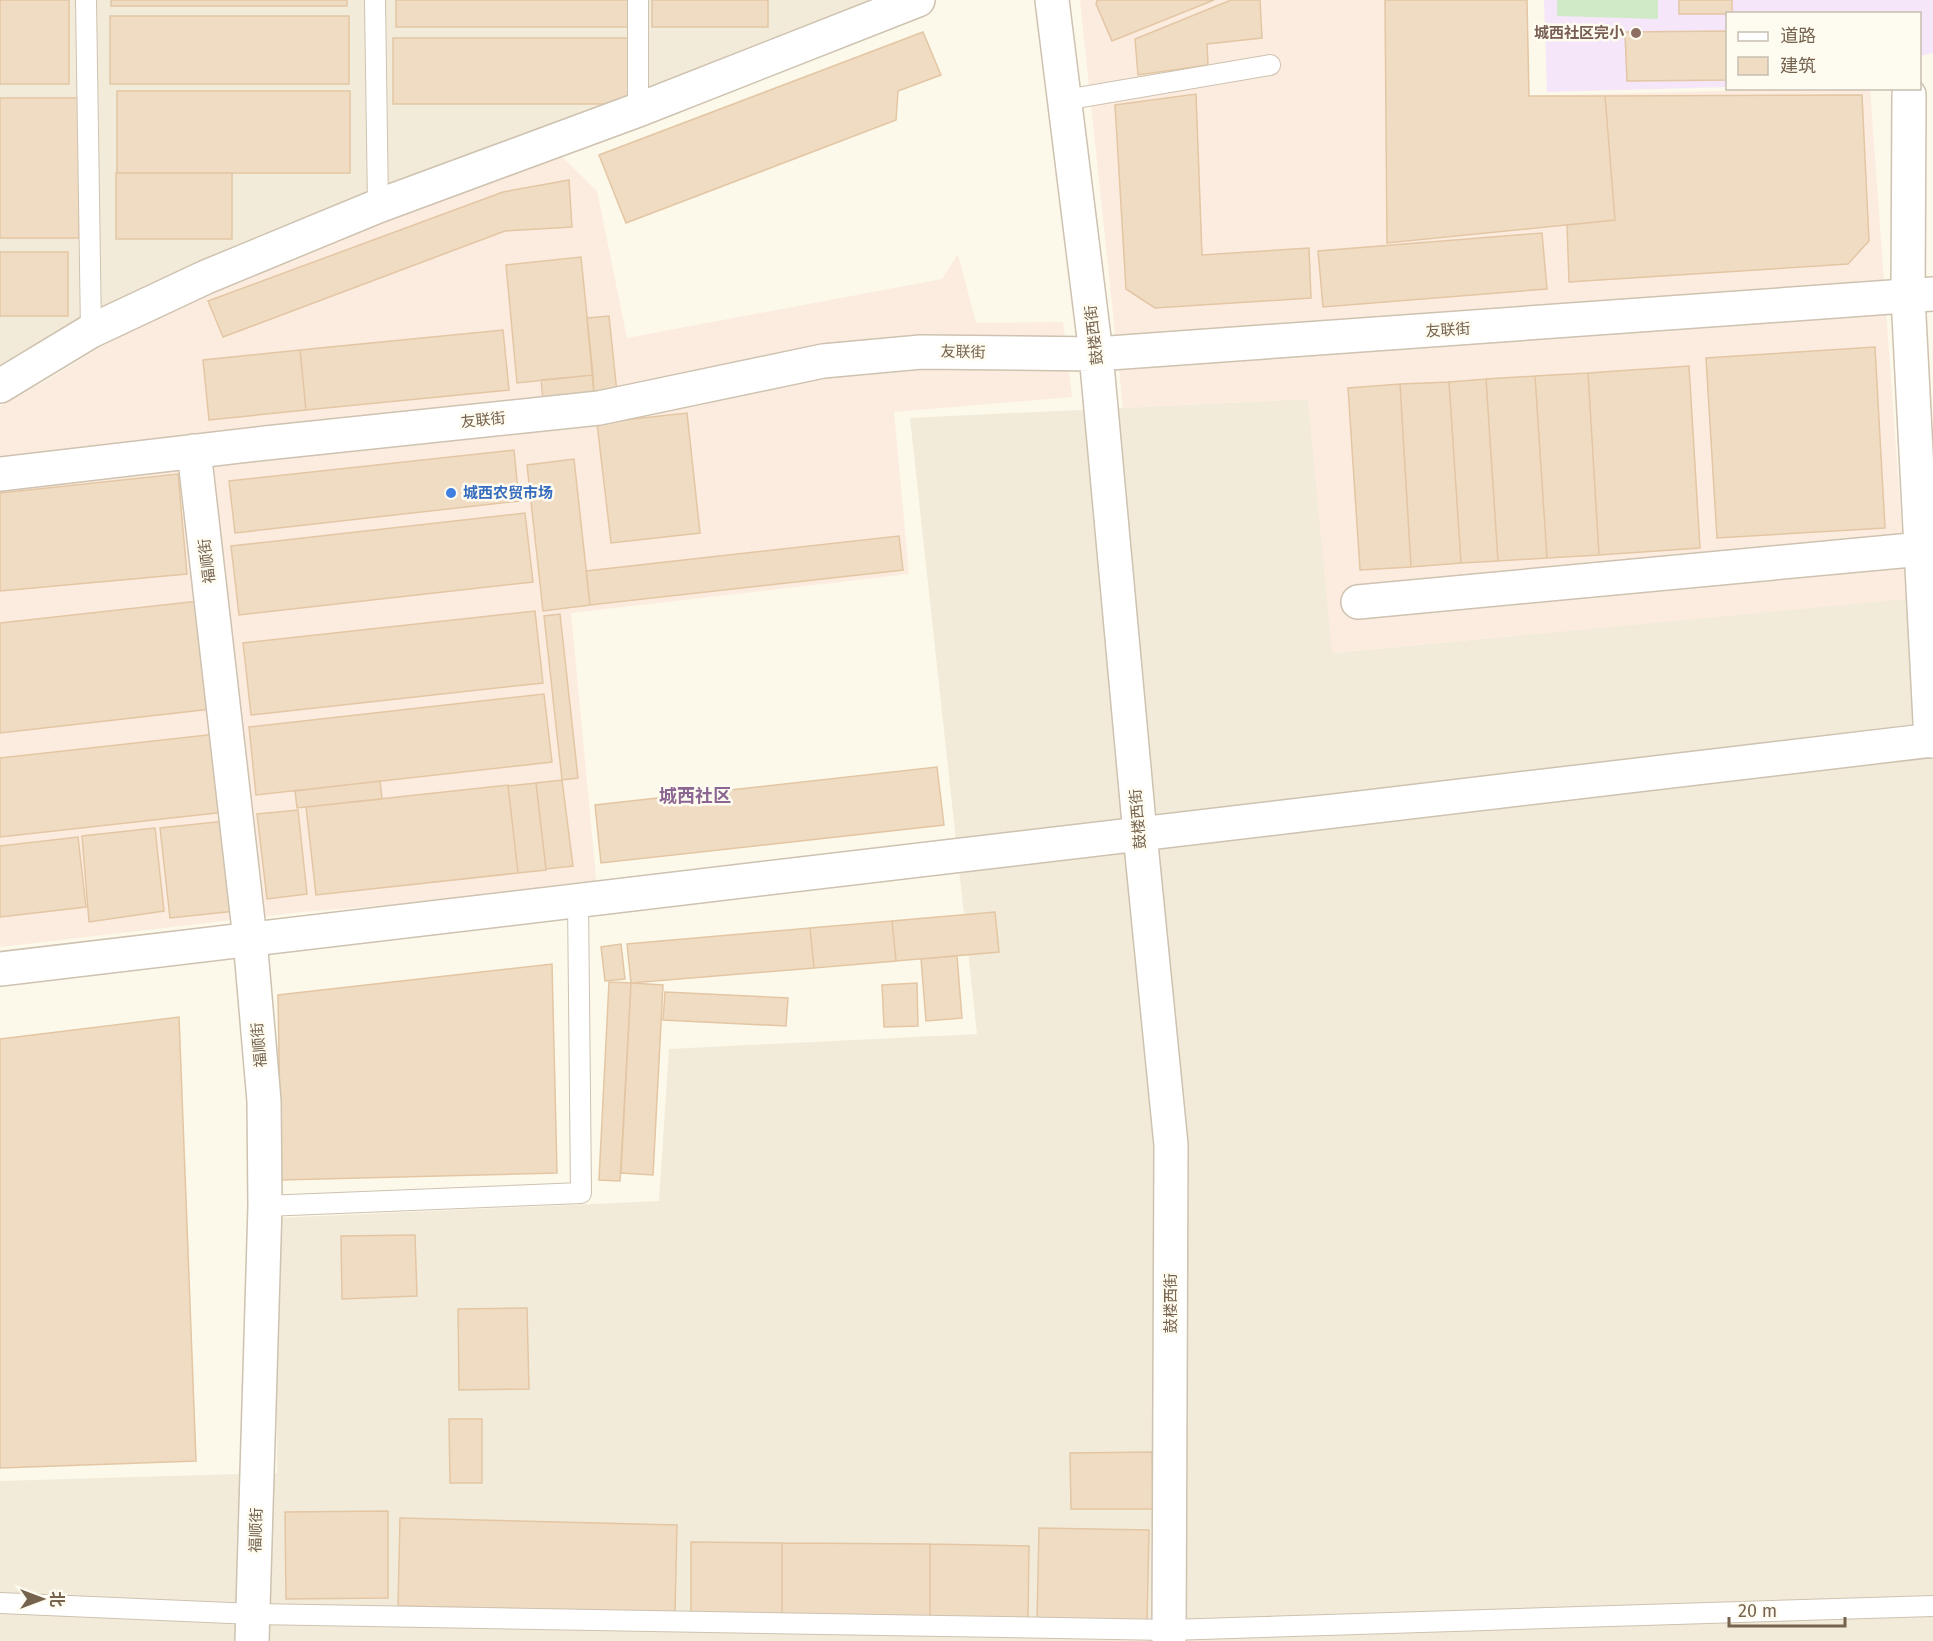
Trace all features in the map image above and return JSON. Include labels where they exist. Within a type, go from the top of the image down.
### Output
[{"type":"street","points":[[0,386],[91,331],[206,276],[378,206],[638,110],[918,0]]},
{"type":"street","name":"鼓楼西街","points":[[1052,0],[1096,354],[1140,834],[1172,1145],[1169,1635]]},
{"type":"street","points":[[0,969],[1932,740],[1922,549],[1921,296],[1909,95]]},
{"type":"street","name":"友联街","points":[[0,474],[599,408],[823,361],[921,352],[1096,354],[1921,296]]},
{"type":"street","name":"福顺街","points":[[194,451],[250,939],[264,1101],[265,1206],[253,1627]]},
{"type":"street","points":[[1358,602],[1922,549]]},
{"type":"lane","points":[[86,0],[91,331]]},
{"type":"lane","points":[[375,0],[378,206]]},
{"type":"lane","points":[[638,0],[638,110]]},
{"type":"lane","points":[[1065,100],[1270,65]]},
{"type":"lane","points":[[265,1206],[581,1193],[578,900]]},
{"type":"lane","points":[[0,1603],[253,1627],[1169,1635],[1933,1606]]},
{"type":"shaded area","points":[[0,0],[883,0],[0,368]]},
{"type":"shaded area","points":[[1080,0],[1527,0],[1529,96],[1762,90],[1870,90],[1907,599],[1332,653],[1308,399],[1123,408]]},
{"type":"shaded area","name":"城西社区完小","points":[[1544,0],[1933,0],[1933,53],[1921,56],[1921,12],[1726,12],[1726,87],[1547,92]]},
{"type":"shaded area","name":"城西农贸市场","points":[[557,152],[597,191],[627,338],[942,279],[958,254],[976,323],[1063,322],[1072,397],[894,412],[909,574],[571,613],[597,888],[302,912],[0,947],[0,406],[49,379],[183,296]]},
{"type":"shaded area","points":[[1308,399],[1333,653],[1933,596],[1933,1641],[0,1641],[0,1481],[277,1473],[276,1218],[659,1201],[669,1049],[977,1034],[910,418]]},
{"type":"green space","points":[[1557,0],[1658,0],[1658,19],[1557,16]]},
{"type":"building","points":[[0,0],[69,0],[69,84],[0,84]]},
{"type":"building","points":[[111,0],[347,0],[347,6],[111,6]]},
{"type":"building","points":[[396,0],[628,0],[628,27],[396,27]]},
{"type":"building","points":[[652,0],[768,0],[768,27],[652,27]]},
{"type":"building","points":[[1097,0],[1214,0],[1112,41],[1096,4]]},
{"type":"building","points":[[1231,0],[1260,0],[1262,38],[1207,44],[1208,65],[1138,75],[1135,39]]},
{"type":"building","points":[[1385,0],[1527,0],[1529,96],[1605,96],[1615,220],[1387,243]]},
{"type":"building","points":[[1679,0],[1732,0],[1732,12],[1726,12],[1726,14],[1679,14]]},
{"type":"building","points":[[110,16],[349,16],[349,84],[110,84]]},
{"type":"building","points":[[1726,31],[1726,80],[1627,81],[1625,32]]},
{"type":"building","points":[[923,32],[941,75],[898,91],[896,120],[626,223],[599,155]]},
{"type":"building","points":[[393,38],[630,38],[630,104],[393,104]]},
{"type":"building","points":[[117,91],[350,91],[350,173],[117,173]]},
{"type":"building","points":[[1196,94],[1202,255],[1309,248],[1311,298],[1155,308],[1126,289],[1115,105]]},
{"type":"building","points":[[1862,95],[1869,241],[1848,264],[1569,282],[1567,225],[1615,220],[1605,96]]},
{"type":"building","points":[[0,98],[79,98],[79,238],[0,238]]},
{"type":"building","points":[[116,173],[232,173],[232,239],[116,239]]},
{"type":"building","points":[[569,180],[572,227],[505,231],[223,337],[208,301],[503,192]]},
{"type":"building","points":[[1542,233],[1547,289],[1323,307],[1318,251]]},
{"type":"building","points":[[0,252],[68,252],[68,316],[0,316]]},
{"type":"building","points":[[581,257],[593,375],[517,383],[506,265]]},
{"type":"building","points":[[609,316],[617,393],[594,395],[587,318]]},
{"type":"building","points":[[503,330],[509,390],[306,410],[300,350]]},
{"type":"building","points":[[1875,347],[1885,528],[1717,538],[1706,358]]},
{"type":"building","points":[[300,350],[306,410],[209,420],[203,360]]},
{"type":"building","points":[[1689,366],[1700,548],[1599,555],[1588,373]]},
{"type":"building","points":[[1588,373],[1599,555],[1547,558],[1535,376]]},
{"type":"building","points":[[593,375],[594,395],[543,400],[541,380]]},
{"type":"building","points":[[1535,376],[1547,558],[1498,561],[1486,379]]},
{"type":"building","points":[[1486,379],[1498,561],[1461,563],[1449,382]]},
{"type":"building","points":[[1449,382],[1461,563],[1411,567],[1400,384]]},
{"type":"building","points":[[1400,384],[1411,567],[1360,570],[1348,388]]},
{"type":"building","points":[[687,413],[700,533],[611,543],[597,423]]},
{"type":"building","points":[[514,450],[519,501],[235,533],[229,481]]},
{"type":"building","points":[[574,459],[590,605],[543,611],[527,465]]},
{"type":"building","points":[[178,474],[187,574],[0,591],[0,493]]},
{"type":"building","points":[[525,513],[533,582],[239,615],[231,546]]},
{"type":"building","points":[[899,536],[903,570],[590,605],[586,571]]},
{"type":"building","points":[[199,601],[211,709],[0,733],[0,623]]},
{"type":"building","points":[[535,611],[543,683],[251,715],[243,643]]},
{"type":"building","points":[[560,614],[578,778],[562,780],[544,616]]},
{"type":"building","points":[[544,694],[552,762],[256,795],[249,727]]},
{"type":"building","points":[[216,734],[225,812],[0,837],[0,758]]},
{"type":"building","points":[[937,767],[944,825],[601,863],[595,805]]},
{"type":"building","points":[[562,780],[573,866],[546,869],[536,783]]},
{"type":"building","points":[[380,781],[382,799],[297,808],[295,791]]},
{"type":"building","points":[[536,783],[546,870],[518,873],[508,786]]},
{"type":"building","points":[[508,785],[518,873],[316,895],[306,807]]},
{"type":"building","points":[[298,810],[307,894],[267,899],[257,814]]},
{"type":"building","points":[[225,821],[236,911],[170,918],[160,828]]},
{"type":"building","points":[[155,828],[164,911],[89,922],[82,836]]},
{"type":"building","points":[[78,837],[86,907],[0,917],[0,846]]},
{"type":"building","points":[[995,912],[999,952],[896,961],[892,921]]},
{"type":"building","points":[[892,921],[896,961],[814,968],[810,928]]},
{"type":"building","points":[[810,928],[814,968],[631,983],[627,944]]},
{"type":"building","points":[[621,944],[625,979],[605,981],[601,947]]},
{"type":"building","points":[[957,956],[962,1018],[926,1021],[921,959]]},
{"type":"building","points":[[552,964],[557,1173],[281,1180],[278,995]]},
{"type":"building","points":[[609,982],[631,983],[620,1181],[599,1180]]},
{"type":"building","points":[[631,983],[663,985],[653,1175],[621,1173]]},
{"type":"building","points":[[917,983],[918,1026],[884,1027],[882,985]]},
{"type":"building","points":[[665,992],[788,998],[786,1026],[663,1020]]},
{"type":"building","points":[[179,1017],[196,1461],[0,1468],[0,1039]]},
{"type":"building","points":[[415,1235],[417,1296],[342,1299],[341,1236]]},
{"type":"building","points":[[527,1308],[529,1389],[459,1390],[458,1309]]},
{"type":"building","points":[[449,1419],[482,1419],[482,1483],[450,1483]]},
{"type":"building","points":[[1152,1452],[1153,1509],[1071,1509],[1070,1453]]},
{"type":"building","points":[[388,1511],[388,1598],[286,1599],[285,1512]]},
{"type":"building","points":[[400,1518],[677,1525],[675,1612],[398,1606]]},
{"type":"building","points":[[1039,1528],[1149,1530],[1147,1623],[1037,1621]]},
{"type":"building","points":[[691,1542],[782,1543],[782,1616],[691,1615]]},
{"type":"building","points":[[782,1543],[930,1544],[930,1618],[782,1616]]},
{"type":"building","points":[[930,1544],[1029,1546],[1028,1619],[930,1618]]},
{"type":"place","name":"城西社区完小","points":[[1636,33]]},
{"type":"place","name":"城西农贸市场","points":[[451,493]]},
{"type":"district","name":"城西社区","points":[[695,796]]}]
